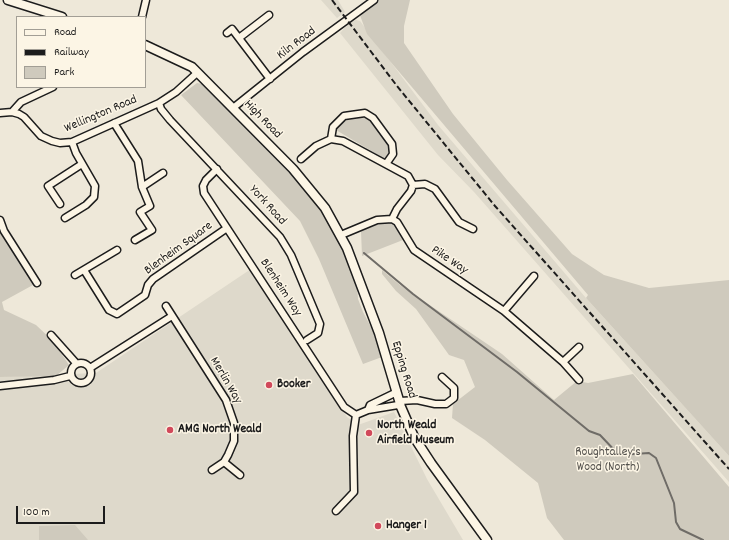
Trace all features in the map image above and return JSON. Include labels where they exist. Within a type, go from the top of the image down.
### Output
[{"type":"main road","points":[[8,0],[59,16]]},
{"type":"main road","name":"High Road","points":[[146,45],[182,61],[197,73],[307,185],[325,208],[341,235]]},
{"type":"main road","name":"Epping Road","points":[[341,235],[375,322],[401,404],[419,446],[488,540]]},
{"type":"street","points":[[142,16],[146,0]]},
{"type":"street","name":"Kiln Road","points":[[233,108],[374,0]]},
{"type":"street","points":[[239,38],[269,15]]},
{"type":"street","points":[[226,33],[232,29],[270,79]]},
{"type":"street","name":"Wellington Road","points":[[12,112],[24,117],[41,136],[60,143],[72,142],[159,103],[176,92],[197,73]]},
{"type":"street","points":[[0,113],[12,112],[22,102],[52,88]]},
{"type":"street","name":"York Road","points":[[159,103],[161,109],[170,120],[269,224],[291,255],[320,324],[318,333],[307,340]]},
{"type":"street","points":[[331,139],[333,127],[344,116],[365,113],[373,118],[392,144],[392,154],[386,164]]},
{"type":"street","points":[[114,123],[138,161],[142,187],[150,206],[140,212],[152,230],[136,240]]},
{"type":"street","points":[[300,159],[316,146],[331,139],[343,141],[408,176],[413,185],[411,191],[397,208],[392,219],[377,220],[341,235]]},
{"type":"street","points":[[65,218],[86,205],[94,197],[95,186],[82,164],[72,142]]},
{"type":"street","points":[[60,204],[48,186],[82,164]]},
{"type":"street","name":"Blenheim Way","points":[[217,169],[206,180],[203,186],[204,192],[344,407],[356,415]]},
{"type":"street","points":[[142,187],[163,173]]},
{"type":"street","points":[[413,185],[425,184],[435,189],[459,222],[472,228]]},
{"type":"street","name":"Pike Way","points":[[392,219],[401,227],[414,250],[504,311],[563,362],[579,380]]},
{"type":"street","points":[[0,220],[4,231],[37,283]]},
{"type":"street","name":"Blenheim Square","points":[[84,270],[109,310],[117,314],[145,295],[148,285],[153,279],[227,228]]},
{"type":"street","points":[[75,275],[117,250]]},
{"type":"street","points":[[504,311],[534,276]]},
{"type":"street","name":"Merlin Way","points":[[166,306],[226,400],[234,423],[234,441],[224,462]]},
{"type":"street","points":[[90,368],[172,316]]},
{"type":"street","points":[[51,335],[76,364]]},
{"type":"street","points":[[563,362],[580,347]]},
{"type":"street","points":[[70,376],[72,367],[76,364],[85,364],[90,368]]},
{"type":"street","points":[[70,376],[77,383],[83,383],[90,377],[90,368]]},
{"type":"street","points":[[0,386],[54,380],[70,376]]},
{"type":"street","points":[[336,511],[354,492],[352,436],[356,415],[368,410],[417,400],[435,404],[446,404],[454,398],[454,388],[442,377]]},
{"type":"street","points":[[368,410],[370,405],[397,392]]},
{"type":"street","points":[[212,470],[224,462],[240,475]]},
{"type":"shaded area","points":[[321,0],[338,0],[345,12],[337,18]]},
{"type":"shaded area","points":[[356,20],[360,21],[438,125],[586,298],[729,456],[729,482],[474,192],[438,155],[340,33],[350,22]]},
{"type":"shaded area","points":[[251,269],[347,417],[358,425],[394,412],[427,479],[463,540],[0,540],[0,377],[96,373]]},
{"type":"green space","points":[[368,0],[410,0],[404,26],[404,43],[453,114],[507,180],[572,254],[604,275],[649,288],[729,280],[729,456],[586,298],[588,295],[367,34],[358,10]]},
{"type":"green space","points":[[197,83],[203,84],[291,172],[326,215],[344,249],[357,284],[358,299],[372,329],[382,357],[363,364],[319,259],[300,221],[181,95]]},
{"type":"green space","points":[[363,116],[369,119],[390,145],[391,149],[385,159],[336,130],[346,118]]},
{"type":"green space","points":[[386,221],[395,225],[403,240],[362,256],[361,231]]},
{"type":"green space","points":[[0,231],[33,285],[2,302],[4,310],[36,325],[53,341],[69,365],[56,376],[0,377]]},
{"type":"green space","name":"Roughtalley's Wood (North)","points":[[382,270],[400,285],[502,354],[554,400],[577,381],[588,383],[633,374],[729,487],[729,540],[564,540],[547,518],[538,483],[485,440],[452,418],[453,404],[475,387],[464,360],[449,355],[416,309],[396,291],[382,274]]},
{"type":"green space","points":[[75,525],[88,540],[39,540],[39,526]]},
{"type":"waterway","points":[[364,253],[413,294],[517,372],[589,431],[600,435],[619,455],[649,453],[656,458],[674,503],[676,522],[680,529],[703,540]]},
{"type":"railway","points":[[332,0],[397,86],[495,206],[729,469]]},
{"type":"place","name":"Booker","points":[[269,385]]},
{"type":"place","name":"AMG North Weald","points":[[170,430]]},
{"type":"place","name":"North Weald Airfield Museum","points":[[369,433]]},
{"type":"place","name":"Hanger 1","points":[[378,526]]}]
